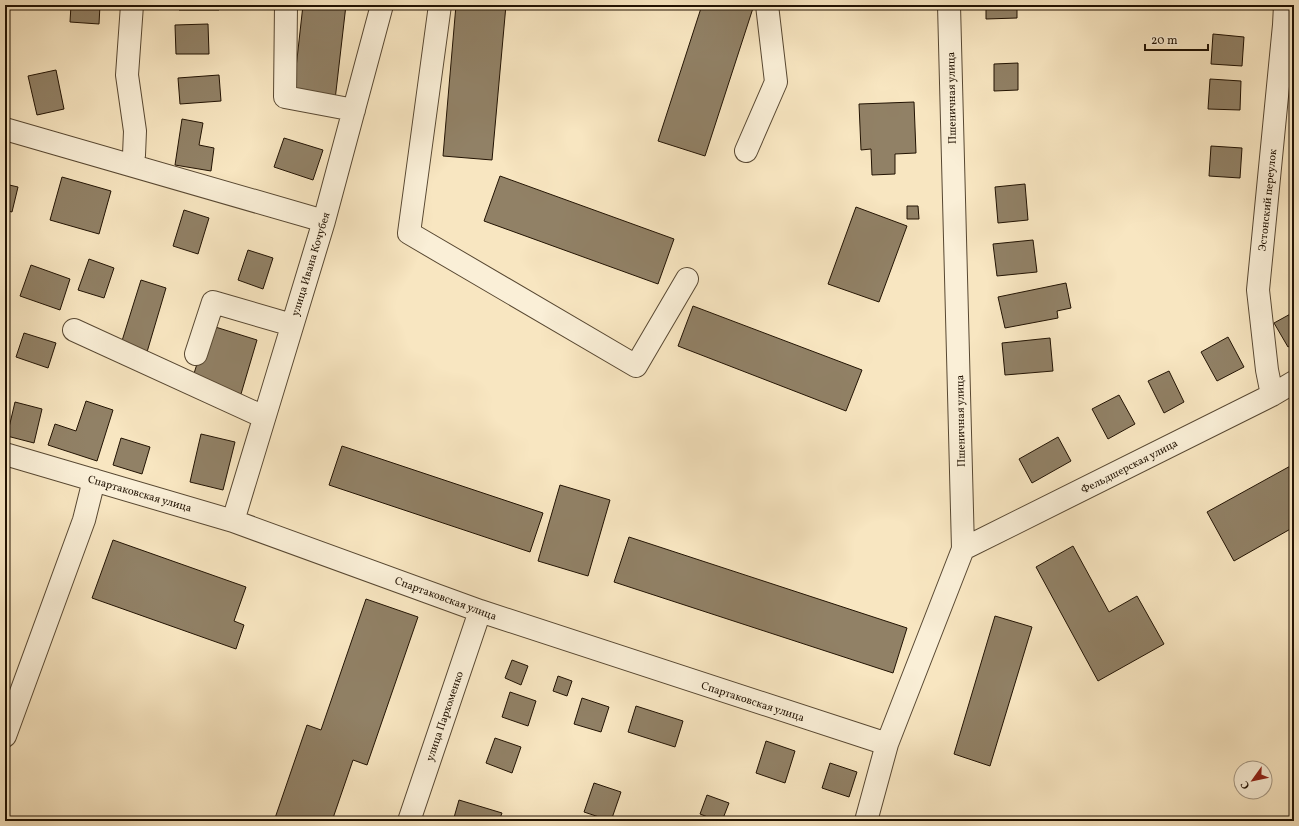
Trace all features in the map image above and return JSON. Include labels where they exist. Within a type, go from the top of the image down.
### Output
[{"type":"street","points":[[131,165],[134,155],[135,131],[127,75],[132,5]]},
{"type":"street","points":[[286,5],[285,97],[354,110]]},
{"type":"street","name":"улица Ивана Кочубея","points":[[233,521],[324,221],[382,5]]},
{"type":"street","points":[[440,5],[409,233],[636,366],[687,279]]},
{"type":"street","points":[[746,151],[776,82],[767,5]]},
{"type":"street","name":"Пшеничная улица","points":[[866,821],[887,744],[963,549],[949,5]]},
{"type":"street","name":"Эстонский переулок","points":[[1272,395],[1267,370],[1258,290],[1283,33],[1284,5]]},
{"type":"street","points":[[5,129],[324,221]]},
{"type":"street","points":[[196,354],[213,302],[292,325]]},
{"type":"street","points":[[74,330],[264,417]]},
{"type":"street","name":"Фельдшерская улица","points":[[963,549],[1272,395],[1294,382]]},
{"type":"street","name":"Спартаковская улица","points":[[5,454],[233,521],[480,611],[887,744]]},
{"type":"street","points":[[5,736],[84,520],[94,480]]},
{"type":"street","name":"улица Пархоменко","points":[[409,821],[480,611]]},
{"type":"building","points":[[71,5],[100,5],[99,24],[70,22]]},
{"type":"building","points":[[179,5],[219,5],[219,10],[179,10]]},
{"type":"building","points":[[303,5],[346,5],[335,100],[293,95]]},
{"type":"building","points":[[456,5],[506,5],[492,160],[443,156]]},
{"type":"building","points":[[702,5],[754,5],[705,156],[658,141]]},
{"type":"building","points":[[986,5],[1017,5],[1017,18],[986,19]]},
{"type":"building","points":[[208,24],[209,54],[176,54],[175,25]]},
{"type":"building","points":[[1213,34],[1244,37],[1242,66],[1211,64]]},
{"type":"building","points":[[1018,63],[1018,90],[994,91],[994,64]]},
{"type":"building","points":[[56,70],[64,109],[37,115],[28,76]]},
{"type":"building","points":[[219,75],[221,101],[180,104],[178,78]]},
{"type":"building","points":[[1210,79],[1241,81],[1240,110],[1208,109]]},
{"type":"building","points":[[914,102],[916,153],[895,154],[895,174],[872,175],[871,149],[861,150],[859,104]]},
{"type":"building","points":[[182,119],[203,123],[199,145],[214,148],[211,171],[175,165]]},
{"type":"building","points":[[284,138],[323,150],[313,180],[274,167]]},
{"type":"building","points":[[1211,146],[1242,148],[1240,178],[1209,176]]},
{"type":"building","points":[[500,176],[674,239],[658,284],[484,221]]},
{"type":"building","points":[[62,177],[111,191],[99,234],[50,220]]},
{"type":"building","points":[[5,184],[18,187],[12,212],[5,210]]},
{"type":"building","points":[[1025,184],[1028,220],[998,223],[995,187]]},
{"type":"building","points":[[907,206],[918,206],[919,219],[907,219]]},
{"type":"building","points":[[856,207],[907,226],[879,302],[828,284]]},
{"type":"building","points":[[184,210],[209,218],[198,254],[173,246]]},
{"type":"building","points":[[1033,240],[1037,272],[997,276],[993,244]]},
{"type":"building","points":[[248,250],[273,258],[263,289],[238,280]]},
{"type":"building","points":[[89,259],[114,268],[104,298],[78,290]]},
{"type":"building","points":[[31,265],[70,279],[60,310],[20,296]]},
{"type":"building","points":[[141,280],[166,288],[147,352],[121,344]]},
{"type":"building","points":[[1066,283],[1071,308],[1057,311],[1058,318],[1005,328],[998,297]]},
{"type":"building","points":[[693,306],[862,370],[846,411],[678,346]]},
{"type":"building","points":[[1294,312],[1294,344],[1288,347],[1274,323]]},
{"type":"building","points":[[209,325],[257,340],[241,394],[192,380]]},
{"type":"building","points":[[24,333],[56,343],[48,368],[16,357]]},
{"type":"building","points":[[1228,337],[1244,367],[1217,381],[1201,352]]},
{"type":"building","points":[[1050,338],[1053,371],[1005,375],[1002,343]]},
{"type":"building","points":[[1169,371],[1184,402],[1164,413],[1148,381]]},
{"type":"building","points":[[1119,395],[1135,424],[1108,439],[1092,409]]},
{"type":"building","points":[[86,401],[113,410],[97,461],[48,445],[55,424],[76,431]]},
{"type":"building","points":[[15,402],[42,409],[34,443],[7,436]]},
{"type":"building","points":[[201,434],[235,442],[223,490],[190,482]]},
{"type":"building","points":[[1058,437],[1071,461],[1032,483],[1019,459]]},
{"type":"building","points":[[121,438],[150,447],[142,474],[113,465]]},
{"type":"building","points":[[342,446],[543,513],[530,552],[329,485]]},
{"type":"building","points":[[1294,464],[1294,527],[1234,561],[1207,512]]},
{"type":"building","points":[[560,485],[610,500],[588,576],[538,561]]},
{"type":"building","points":[[629,537],[907,628],[893,673],[614,582]]},
{"type":"building","points":[[113,540],[246,587],[234,621],[244,625],[236,649],[92,598]]},
{"type":"building","points":[[1073,546],[1109,612],[1137,596],[1164,644],[1098,681],[1036,567]]},
{"type":"building","points":[[366,599],[418,617],[367,765],[353,760],[332,821],[274,821],[307,725],[321,730]]},
{"type":"building","points":[[995,616],[1032,627],[990,766],[954,754]]},
{"type":"building","points":[[512,660],[528,666],[521,685],[505,678]]},
{"type":"building","points":[[558,676],[572,681],[567,696],[553,691]]},
{"type":"building","points":[[510,692],[536,701],[528,726],[502,717]]},
{"type":"building","points":[[582,698],[609,707],[601,732],[574,724]]},
{"type":"building","points":[[636,706],[683,721],[675,747],[628,732]]},
{"type":"building","points":[[495,738],[521,747],[512,773],[486,763]]},
{"type":"building","points":[[766,741],[795,751],[785,783],[756,773]]},
{"type":"building","points":[[830,763],[857,772],[849,797],[822,788]]},
{"type":"building","points":[[594,783],[621,792],[611,821],[584,812]]},
{"type":"building","points":[[707,795],[729,803],[722,821],[718,821],[700,814]]},
{"type":"building","points":[[459,800],[502,813],[499,821],[453,821]]}]
